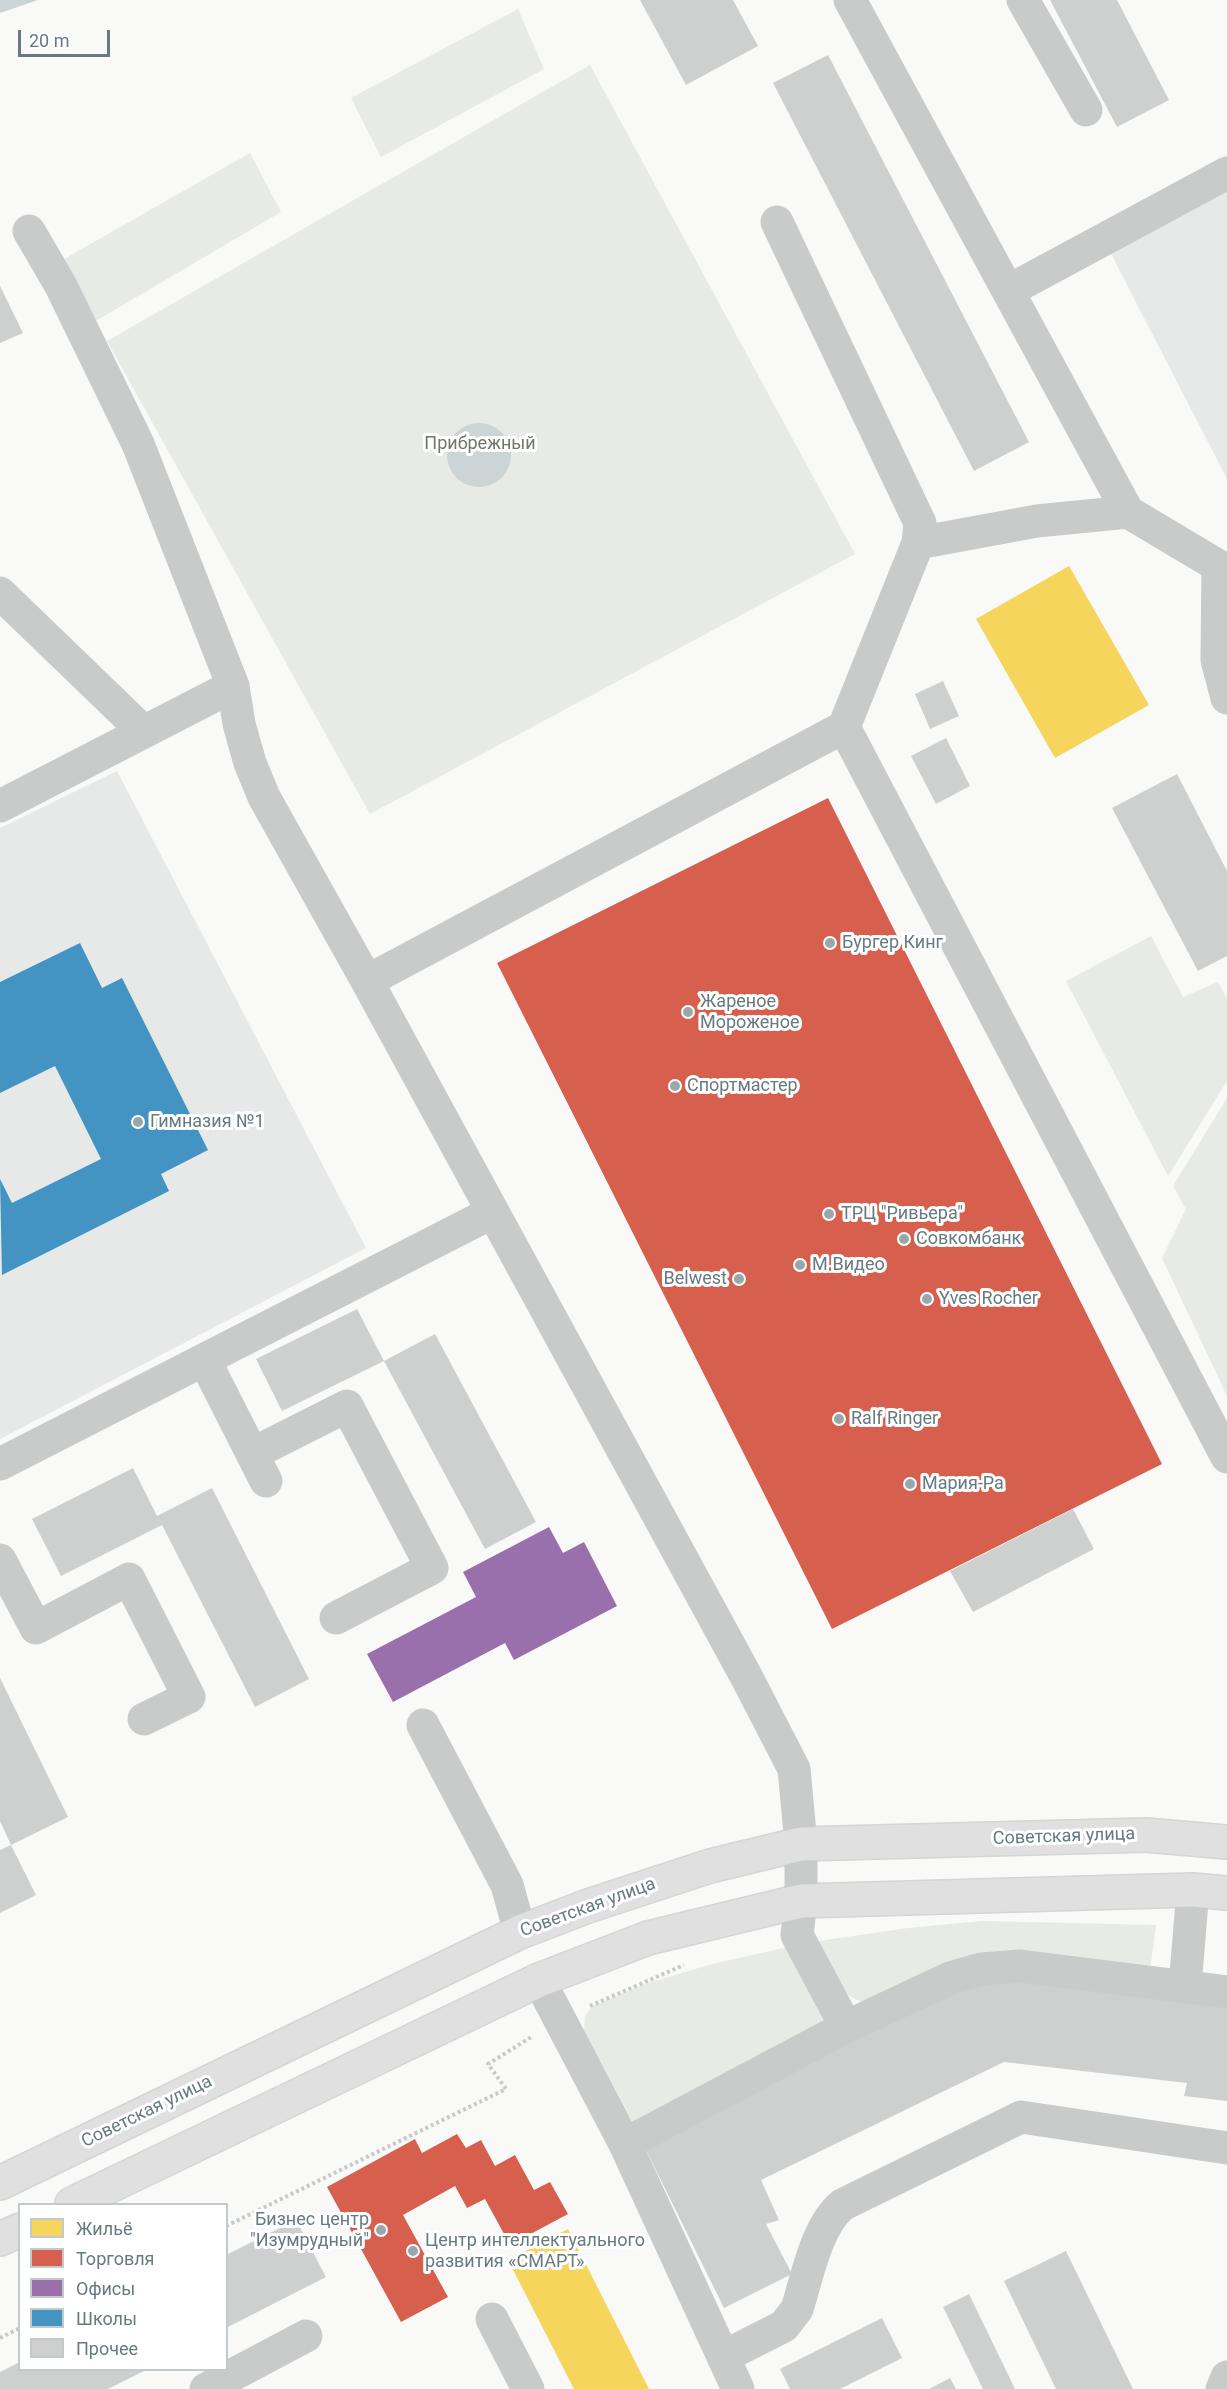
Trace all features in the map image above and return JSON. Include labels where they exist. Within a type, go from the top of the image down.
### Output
[{"type":"main road","name":"Советская улица","points":[[0,2183],[520,1932],[588,1906],[710,1866],[801,1844],[1146,1835],[1227,1842]]},
{"type":"main road","points":[[76,2203],[538,1980],[648,1938],[801,1901],[1193,1890],[1227,1893]]},
{"type":"main road","points":[[520,1932],[538,1980]]},
{"type":"main road","points":[[0,2239],[18,2231]]},
{"type":"street","points":[[850,0],[1128,512],[1222,568],[1217,660],[1223,690],[1227,698]]},
{"type":"street","points":[[1023,0],[1086,110]]},
{"type":"street","points":[[1008,291],[1227,173]]},
{"type":"street","points":[[367,981],[843,727],[918,543],[920,523],[777,222]]},
{"type":"street","points":[[29,231],[61,286],[138,444],[233,686],[239,724],[250,763],[264,797],[367,981],[795,1769],[801,1844],[801,1901],[797,1935],[846,2027]]},
{"type":"street","points":[[918,543],[1037,521],[1128,512]]},
{"type":"street","points":[[0,593],[143,731]]},
{"type":"street","points":[[0,806],[233,686]]},
{"type":"street","points":[[843,727],[1227,1456]]},
{"type":"street","points":[[0,1464],[493,1212]]},
{"type":"street","points":[[205,1361],[259,1468],[347,1406],[432,1568],[336,1618]]},
{"type":"street","points":[[0,1560],[36,1628],[129,1579],[189,1697],[144,1719]]},
{"type":"street","points":[[423,1725],[507,1885],[520,1932]]},
{"type":"street","points":[[1185,1986],[1193,1890]]},
{"type":"street","points":[[625,2144],[846,2027],[950,1978],[982,1969],[1020,1966],[1227,1992]]},
{"type":"street","points":[[538,1980],[625,2144],[738,2389]]},
{"type":"street","points":[[723,2357],[784,2326],[791,2318],[797,2309],[824,2226],[832,2213],[842,2205],[1021,2117],[1227,2148]]},
{"type":"street","points":[[492,2319],[528,2389]]},
{"type":"street","points":[[206,2389],[306,2336]]},
{"type":"street","points":[[1222,2389],[1227,2377]]},
{"type":"path","points":[[228,2225],[506,2089],[488,2064],[560,2020],[691,1963]]},
{"type":"path","points":[[0,2338],[18,2329]]},
{"type":"shaded area","points":[[0,0],[38,0],[0,13]]},
{"type":"shaded area","points":[[1227,181],[1227,479],[1107,246]]},
{"type":"shaded area","points":[[479,423],[497,429],[505,437],[511,455],[505,473],[497,481],[479,487],[461,481],[453,473],[447,455],[453,437],[461,429]]},
{"type":"shaded area","points":[[117,771],[366,1248],[0,1439],[0,828]]},
{"type":"green space","points":[[518,9],[544,69],[381,157],[351,98]]},
{"type":"green space","name":"Прибрежный","points":[[590,65],[855,554],[370,814],[107,341]]},
{"type":"green space","points":[[250,153],[281,212],[94,322],[59,262]]},
{"type":"green space","points":[[1151,936],[1183,997],[1218,982],[1227,998],[1227,1081],[1168,1176],[1066,981]]},
{"type":"green space","points":[[1227,1098],[1227,1396],[1162,1258],[1186,1209],[1173,1186]]},
{"type":"green space","points":[[982,1921],[1156,1925],[1151,1963],[1145,1972],[871,2004],[849,1996],[836,1982],[819,1941],[908,1928]]},
{"type":"green space","points":[[788,1947],[820,2007],[823,2022],[634,2124],[584,2031],[585,2016],[593,2006],[645,1984],[712,1964]]},
{"type":"building: Жильё","points":[[1069,566],[1149,705],[1055,758],[976,619]]},
{"type":"building: Жильё","points":[[568,2229],[649,2389],[574,2389],[508,2260]]},
{"type":"building: Торговля","name":"ТРЦ \"Ривьера\"","points":[[828,798],[1162,1464],[832,1629],[497,963]]},
{"type":"building: Торговля","name":"Бизнес центр \"Изумрудный\"","points":[[457,2134],[466,2148],[481,2140],[495,2166],[515,2155],[534,2190],[550,2182],[568,2214],[510,2245],[485,2199],[467,2208],[455,2186],[403,2215],[448,2297],[401,2322],[327,2187],[415,2139],[422,2153]]},
{"type":"building: Офисы","points":[[549,1527],[563,1553],[584,1542],[617,1606],[514,1660],[505,1643],[393,1702],[367,1654],[476,1597],[463,1572]]},
{"type":"building: Школы","name":"Гимназия №1","points":[[80,943],[102,988],[122,978],[208,1150],[161,1174],[169,1191],[2,1275],[0,1179],[12,1203],[101,1159],[55,1066],[0,1093],[0,982]]},
{"type":"building: Прочее","points":[[640,0],[733,0],[758,46],[686,85]]},
{"type":"building: Прочее","points":[[1050,0],[1117,0],[1169,100],[1117,127]]},
{"type":"building: Прочее","points":[[828,55],[1029,442],[974,471],[773,83]]},
{"type":"building: Прочее","points":[[0,286],[23,333],[0,343]]},
{"type":"building: Прочее","points":[[943,681],[959,716],[930,729],[915,694]]},
{"type":"building: Прочее","points":[[946,738],[970,786],[936,804],[911,756]]},
{"type":"building: Прочее","points":[[1177,774],[1227,871],[1227,956],[1198,971],[1112,808]]},
{"type":"building: Прочее","points":[[357,1309],[384,1361],[282,1411],[256,1359]]},
{"type":"building: Прочее","points":[[435,1334],[536,1522],[485,1549],[384,1361]]},
{"type":"building: Прочее","points":[[133,1468],[157,1516],[212,1488],[309,1679],[255,1707],[162,1525],[61,1576],[32,1519]]},
{"type":"building: Прочее","points":[[1073,1509],[1094,1549],[973,1612],[950,1571]]},
{"type":"building: Прочее","points":[[0,1678],[68,1817],[11,1845],[0,1821]]},
{"type":"building: Прочее","points":[[11,1845],[36,1895],[0,1913],[0,1850]]},
{"type":"building: Прочее","points":[[1011,1974],[1227,2004],[1227,2101],[1184,2096],[1187,2083],[1004,2062],[761,2180],[779,2220],[766,2224],[792,2274],[724,2308],[644,2146],[959,1986]]},
{"type":"building: Прочее","points":[[296,2220],[326,2277],[228,2327],[228,2254]]},
{"type":"building: Прочее","points":[[1066,2251],[1133,2389],[1056,2389],[1004,2281]]},
{"type":"building: Прочее","points":[[969,2294],[1015,2389],[983,2389],[943,2307]]},
{"type":"building: Прочее","points":[[882,2318],[902,2358],[840,2389],[790,2389],[780,2369]]},
{"type":"building: Прочее","points":[[18,2363],[18,2371],[144,2371],[108,2389],[0,2389],[0,2372]]},
{"type":"building: Прочее","points":[[950,2378],[956,2389],[929,2389]]},
{"type":"place","name":"Бургер Кинг","points":[[830,943]]},
{"type":"place","name":"Жареное Мороженое","points":[[688,1012]]},
{"type":"place","name":"Спортмастер","points":[[675,1086]]},
{"type":"place","name":"Гимназия №1","points":[[138,1122]]},
{"type":"place","name":"ТРЦ \"Ривьера\"","points":[[829,1214]]},
{"type":"place","name":"Совкомбанк","points":[[904,1239]]},
{"type":"place","name":"М.Видео","points":[[800,1265]]},
{"type":"place","name":"Belwest","points":[[739,1279]]},
{"type":"place","name":"Yves Rocher","points":[[927,1299]]},
{"type":"place","name":"Ralf Ringer","points":[[839,1419]]},
{"type":"place","name":"Мария-Ра","points":[[910,1484]]},
{"type":"place","name":"Бизнес центр \"Изумрудный\"","points":[[381,2230]]},
{"type":"place","name":"Центр интеллектуального развития «СМАРТ»","points":[[413,2251]]}]
